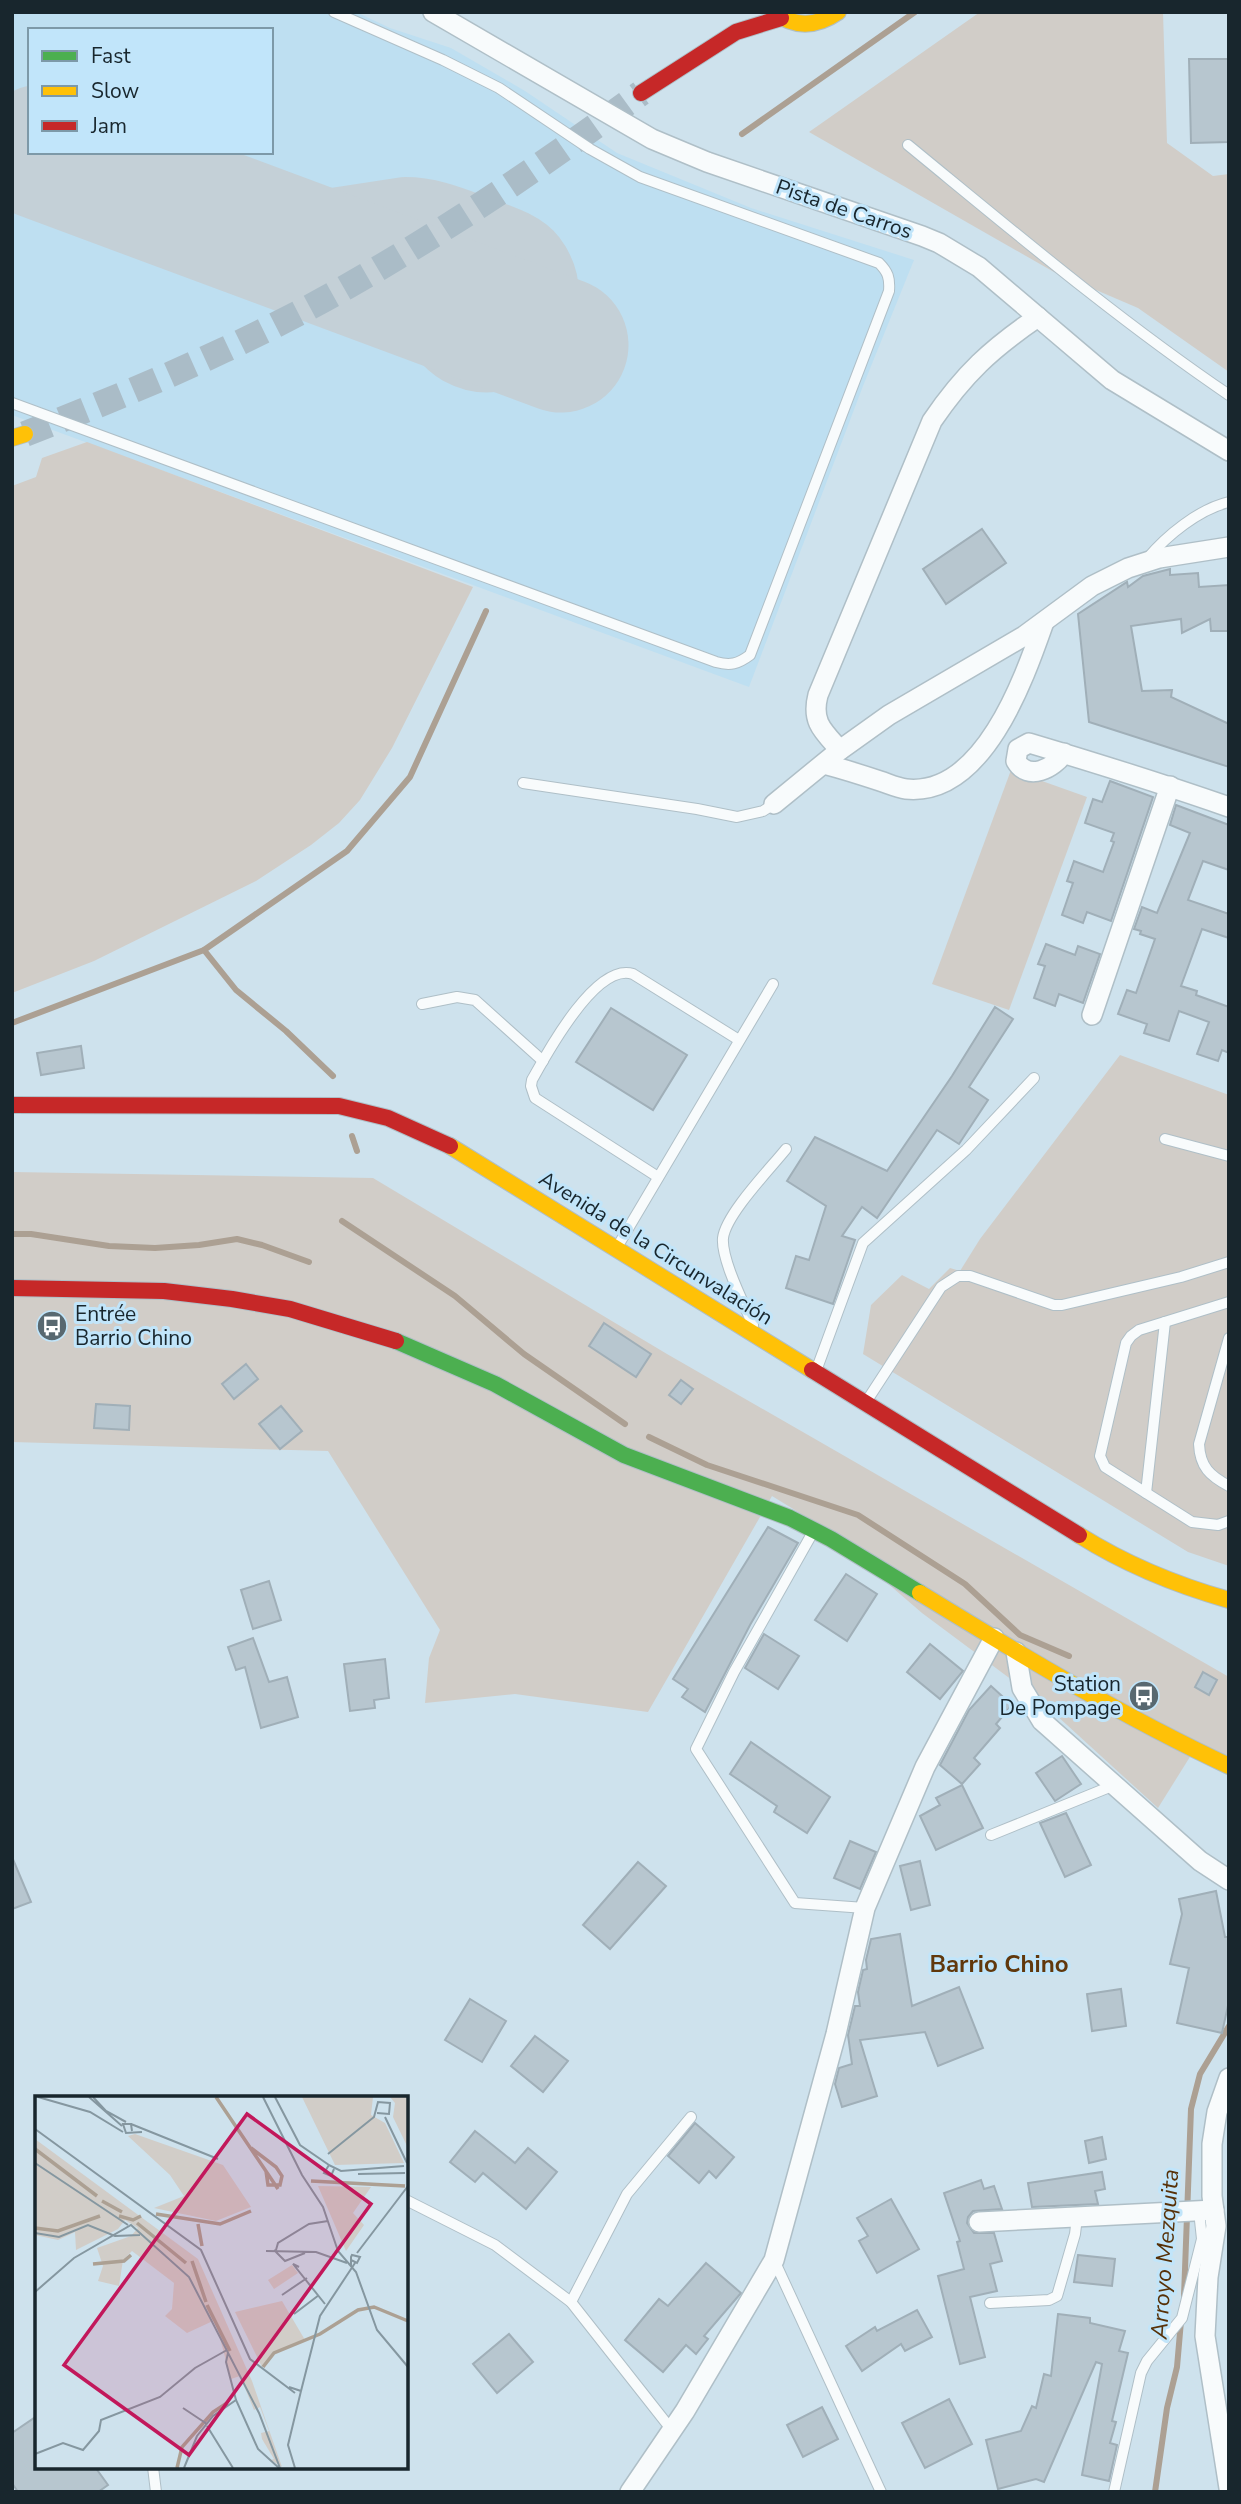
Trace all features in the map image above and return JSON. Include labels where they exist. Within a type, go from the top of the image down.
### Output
[{"type":"main road","points":[[736,32],[751,12]]},
{"type":"main road","points":[[641,93],[736,32],[777,15],[799,25],[813,25],[826,21],[838,12]]},
{"type":"main road","name":"Avenida de la Circunvalación","points":[[12,1105],[322,1105],[389,1116],[429,1134],[1097,1546],[1152,1574],[1221,1602]]},
{"type":"main road","points":[[12,1288],[164,1291],[290,1309],[392,1339],[495,1384],[624,1455],[790,1518],[1016,1651],[1174,1740],[1229,1766]]},
{"type":"street","name":"Pista de Carros","points":[[433,12],[652,139],[707,162],[939,243],[979,267],[1112,380],[1229,451]]},
{"type":"street","points":[[840,750],[824,732],[815,716],[818,695],[932,421],[975,365],[1004,340],[1038,317]]},
{"type":"street","points":[[774,804],[840,750],[889,715],[1024,636],[1092,586],[1144,562],[1229,547]]},
{"type":"street","points":[[824,764],[906,789],[928,788],[948,781],[967,769],[1000,724],[1026,674],[1044,622]]},
{"type":"street","points":[[1064,753],[1229,807]]},
{"type":"street","points":[[1092,1016],[1170,786]]},
{"type":"street","points":[[630,2492],[685,2412],[774,2260],[836,2034],[865,1908],[925,1767],[994,1638]]},
{"type":"street","points":[[1016,1651],[1022,1688],[1034,1712],[1042,1721],[1112,1786],[1200,1861],[1229,1880]]},
{"type":"street","points":[[1229,2078],[1213,2128],[1212,2196],[1215,2221],[1208,2277],[1205,2336],[1229,2488]]},
{"type":"street","points":[[979,2222],[1077,2217],[1215,2221]]},
{"type":"lane","points":[[12,403],[716,662],[728,665],[740,663],[750,655],[889,291],[890,280],[886,270],[879,263],[640,177],[590,149],[499,88],[334,12]]},
{"type":"lane","points":[[908,145],[1039,254],[1229,395]]},
{"type":"lane","points":[[1144,562],[1158,545],[1191,521],[1229,502]]},
{"type":"lane","points":[[523,783],[737,817],[763,811],[774,804]]},
{"type":"lane","points":[[658,1177],[535,1098],[532,1080],[557,1034],[581,1004],[612,975],[620,972],[633,974],[739,1040]]},
{"type":"lane","points":[[616,1249],[773,984]]},
{"type":"lane","points":[[422,1004],[457,997],[475,1000],[543,1060]]},
{"type":"lane","points":[[816,1371],[863,1243],[966,1150],[1034,1078]]},
{"type":"lane","points":[[1165,1139],[1229,1156]]},
{"type":"lane","points":[[757,1336],[736,1284],[723,1237],[731,1218],[786,1149]]},
{"type":"lane","points":[[866,1403],[941,1287],[958,1276],[970,1276],[1054,1305],[1062,1305],[1168,1280],[1229,1262]]},
{"type":"lane","points":[[1229,1302],[1139,1330],[1131,1336],[1126,1343],[1100,1457],[1105,1467],[1192,1522],[1218,1525],[1229,1521]]},
{"type":"lane","points":[[1146,1493],[1165,1322]]},
{"type":"lane","points":[[1229,1338],[1199,1444],[1205,1469],[1213,1478],[1229,1486]]},
{"type":"lane","points":[[814,1531],[734,1672],[696,1749],[795,1903],[865,1908]]},
{"type":"lane","points":[[991,1835],[1112,1786]]},
{"type":"lane","points":[[572,2302],[627,2194],[691,2117]]},
{"type":"lane","points":[[408,2201],[495,2245],[572,2302],[671,2429]]},
{"type":"lane","points":[[990,2303],[1049,2300],[1058,2296],[1077,2217]]},
{"type":"lane","points":[[1114,2492],[1141,2373],[1147,2361],[1182,2318],[1202,2239],[1215,2221]]},
{"type":"lane","points":[[774,2260],[881,2492]]},
{"type":"lane","points":[[153,2469],[156,2492]]},
{"type":"shaded area","points":[[12,12],[356,12],[390,28],[451,48],[525,91],[617,153],[751,208],[914,260],[863,386],[749,687],[12,415]]},
{"type":"shaded area","points":[[980,12],[1163,12],[1167,143],[1213,176],[1229,174],[1229,372],[1138,308],[1054,272],[809,132]]},
{"type":"shaded area","points":[[87,442],[473,587],[392,748],[360,800],[339,823],[256,881],[94,961],[12,993],[12,486],[36,477],[42,458]]},
{"type":"shaded area","points":[[1011,770],[1087,797],[1009,1010],[932,984]]},
{"type":"shaded area","points":[[1120,1055],[1229,1095],[1229,1566],[1188,1552],[863,1354],[871,1305],[902,1275],[929,1289],[950,1268],[960,1271],[980,1239]]},
{"type":"shaded area","points":[[12,1172],[373,1178],[667,1354],[1229,1677],[1229,1762],[1198,1744],[1158,1808],[1044,1704],[922,1613],[821,1526],[772,1496],[648,1712],[515,1694],[425,1703],[429,1658],[440,1630],[328,1451],[12,1442]]},
{"type":"building","points":[[1189,59],[1229,59],[1229,142],[1191,143]]},
{"type":"building","points":[[982,529],[1006,563],[946,604],[923,569]]},
{"type":"building","points":[[1170,569],[1170,575],[1198,573],[1199,587],[1229,585],[1229,631],[1211,631],[1210,619],[1182,633],[1181,619],[1131,626],[1142,691],[1172,690],[1171,697],[1229,724],[1229,767],[1089,722],[1078,614],[1127,582],[1128,587],[1143,576]]},
{"type":"building","points":[[1110,781],[1153,797],[1111,921],[1087,912],[1083,923],[1062,915],[1073,883],[1067,881],[1074,861],[1103,872],[1114,842],[1111,841],[1114,833],[1085,823],[1093,799],[1102,802]]},
{"type":"building","points":[[1176,805],[1229,825],[1229,870],[1203,861],[1188,900],[1229,914],[1229,938],[1202,929],[1181,986],[1197,991],[1196,995],[1229,1007],[1229,1053],[1222,1050],[1218,1061],[1197,1054],[1209,1022],[1179,1011],[1169,1041],[1144,1033],[1147,1024],[1118,1014],[1127,990],[1136,993],[1155,939],[1134,929],[1142,907],[1157,913],[1190,833],[1170,825]]},
{"type":"building","points":[[1046,944],[1075,955],[1078,946],[1100,954],[1083,1003],[1059,994],[1055,1006],[1034,998],[1045,966],[1038,964]]},
{"type":"building","points":[[995,1007],[1013,1019],[969,1087],[988,1100],[959,1144],[937,1130],[877,1218],[862,1207],[842,1236],[855,1240],[833,1304],[786,1288],[796,1256],[809,1260],[826,1206],[787,1181],[815,1137],[887,1171]]},
{"type":"building","points":[[611,1008],[687,1055],[653,1110],[576,1062]]},
{"type":"building","points":[[81,1046],[84,1068],[41,1075],[37,1053]]},
{"type":"building","points":[[604,1323],[651,1354],[636,1377],[589,1346]]},
{"type":"building","points":[[246,1364],[258,1379],[234,1399],[222,1384]]},
{"type":"building","points":[[681,1380],[693,1389],[681,1404],[669,1395]]},
{"type":"building","points":[[96,1404],[130,1406],[129,1430],[94,1428]]},
{"type":"building","points":[[281,1406],[302,1431],[280,1449],[259,1424]]},
{"type":"building","points":[[768,1527],[798,1543],[750,1625],[705,1712],[682,1697],[688,1689],[673,1679]]},
{"type":"building","points":[[846,1574],[877,1594],[847,1641],[815,1620]]},
{"type":"building","points":[[269,1581],[281,1620],[253,1629],[241,1590]]},
{"type":"building","points":[[764,1634],[799,1656],[778,1689],[745,1668]]},
{"type":"building","points":[[253,1638],[269,1682],[287,1677],[298,1717],[261,1728],[245,1667],[236,1670],[228,1647]]},
{"type":"building","points":[[930,1644],[963,1671],[940,1699],[907,1672]]},
{"type":"building","points":[[385,1659],[389,1698],[374,1700],[375,1708],[350,1711],[344,1664]]},
{"type":"building","points":[[1203,1672],[1217,1680],[1209,1695],[1195,1687]]},
{"type":"building","points":[[991,1686],[1012,1705],[996,1724],[1000,1728],[974,1758],[980,1764],[962,1784],[940,1765],[969,1710]]},
{"type":"building","points":[[751,1742],[830,1797],[807,1833],[774,1812],[777,1806],[730,1774]]},
{"type":"building","points":[[1062,1756],[1081,1784],[1055,1801],[1036,1773]]},
{"type":"building","points":[[962,1785],[983,1828],[936,1850],[920,1816],[940,1805],[936,1798]]},
{"type":"building","points":[[1066,1813],[1091,1865],[1065,1877],[1040,1823]]},
{"type":"building","points":[[850,1841],[876,1852],[860,1889],[834,1878]]},
{"type":"building","points":[[12,1857],[31,1902],[12,1909]]},
{"type":"building","points":[[920,1861],[930,1905],[911,1910],[900,1866]]},
{"type":"building","points":[[638,1862],[666,1886],[610,1949],[583,1925]]},
{"type":"building","points":[[1216,1891],[1225,1937],[1229,1937],[1229,2001],[1222,2033],[1177,2023],[1189,1968],[1170,1964],[1182,1914],[1179,1899]]},
{"type":"building","points":[[900,1934],[912,2006],[959,1987],[983,2048],[938,2066],[925,2032],[860,2040],[877,2096],[842,2107],[835,2084],[839,2068],[852,2064],[848,2035],[855,2006],[860,2006],[858,1992],[863,1970],[867,1969],[866,1960],[871,1939]]},
{"type":"building","points":[[1121,1989],[1126,2026],[1092,2031],[1087,1994]]},
{"type":"building","points":[[470,1999],[506,2021],[482,2062],[445,2040]]},
{"type":"building","points":[[535,2036],[568,2061],[543,2092],[511,2066]]},
{"type":"building","points":[[695,2123],[734,2157],[716,2178],[709,2171],[699,2183],[668,2156]]},
{"type":"building","points":[[475,2131],[515,2163],[528,2148],[557,2172],[526,2209],[483,2173],[475,2182],[450,2162]]},
{"type":"building","points":[[1102,2137],[1106,2159],[1089,2163],[1085,2141]]},
{"type":"building","points":[[1102,2172],[1105,2189],[1095,2191],[1098,2204],[1032,2207],[1028,2183]]},
{"type":"building","points":[[981,2180],[984,2189],[994,2186],[1002,2209],[973,2211],[967,2223],[974,2233],[994,2233],[1002,2261],[990,2264],[997,2291],[970,2297],[985,2357],[960,2364],[938,2276],[964,2269],[957,2242],[960,2241],[944,2193]]},
{"type":"building","points":[[891,2199],[919,2249],[877,2273],[859,2241],[868,2236],[857,2218]]},
{"type":"building","points":[[1078,2255],[1115,2259],[1112,2286],[1074,2282]]},
{"type":"building","points":[[706,2263],[741,2293],[704,2336],[708,2339],[696,2354],[686,2345],[663,2372],[625,2340],[659,2299],[668,2306]]},
{"type":"building","points":[[917,2310],[932,2337],[905,2351],[901,2344],[862,2371],[846,2346],[875,2327],[877,2331]]},
{"type":"building","points":[[1058,2314],[1090,2318],[1090,2323],[1125,2331],[1119,2351],[1128,2353],[1112,2421],[1116,2422],[1110,2443],[1117,2445],[1109,2481],[1082,2475],[1102,2364],[1096,2362],[1044,2482],[1036,2479],[998,2489],[986,2440],[1021,2431],[1032,2406],[1036,2408],[1044,2374],[1051,2376]]},
{"type":"building","points":[[509,2334],[533,2362],[497,2393],[473,2364]]},
{"type":"building","points":[[949,2399],[972,2444],[925,2468],[902,2423]]},
{"type":"building","points":[[822,2407],[838,2439],[803,2457],[787,2425]]},
{"type":"building","points":[[35,2417],[35,2469],[96,2469],[108,2485],[98,2492],[18,2492],[12,2483],[12,2433]]},
{"type":"waterway","points":[[742,134],[915,12]]},
{"type":"waterway","points":[[12,1023],[204,950],[347,851],[410,777],[486,611]]},
{"type":"waterway","points":[[204,950],[236,990],[286,1031],[333,1076]]},
{"type":"waterway","points":[[352,1136],[357,1151]]},
{"type":"waterway","points":[[342,1221],[455,1296],[524,1354],[625,1424]]},
{"type":"waterway","points":[[12,1234],[31,1234],[109,1246],[155,1248],[237,1239],[309,1262]]},
{"type":"waterway","points":[[649,1437],[707,1465],[858,1515],[965,1584],[1020,1635],[1069,1656]]},
{"type":"waterway","name":"Arroyo Mezquita","points":[[1184,2296],[1191,2109],[1200,2074],[1229,2026]]},
{"type":"waterway","name":"Arroyo Mezquita","points":[[1155,2492],[1167,2408],[1177,2367],[1181,2321]]},
{"type":"taxiway","points":[[189,207],[261,226],[405,204],[433,207],[502,231],[526,243],[538,254],[549,276],[552,298],[547,320],[537,339],[521,354],[502,363],[480,365],[456,357],[446,350],[405,291],[396,283]]},
{"type":"runway","points":[[47,154],[561,345]]},
{"type":"tunnel","points":[[25,434],[189,366],[309,308],[497,194],[641,93]]},
{"type":"traffic: fast","points":[[396,1341],[495,1384],[624,1455],[790,1518],[831,1539],[920,1593]]},
{"type":"traffic: slow","points":[[774,12],[790,21],[806,24],[822,21],[838,12]]},
{"type":"traffic: slow","points":[[12,438],[25,434]]},
{"type":"traffic: slow","points":[[450,1146],[812,1370]]},
{"type":"traffic: slow","points":[[1079,1535],[1151,1573],[1229,1600]]},
{"type":"traffic: slow","points":[[920,1593],[1111,1706],[1229,1766]]},
{"type":"traffic: jam","points":[[641,93],[736,32],[781,18]]},
{"type":"traffic: jam","points":[[12,1105],[339,1106],[388,1118],[450,1146]]},
{"type":"traffic: jam","points":[[12,1288],[164,1291],[232,1299],[290,1309],[396,1341]]},
{"type":"traffic: jam","points":[[812,1370],[1079,1535]]},
{"type":"place","name":"Entrée Barrio Chino","points":[[52,1326]]},
{"type":"place","name":"Station De Pompage","points":[[1144,1696]]},
{"type":"district","name":"Barrio Chino","points":[[999,1964]]}]
